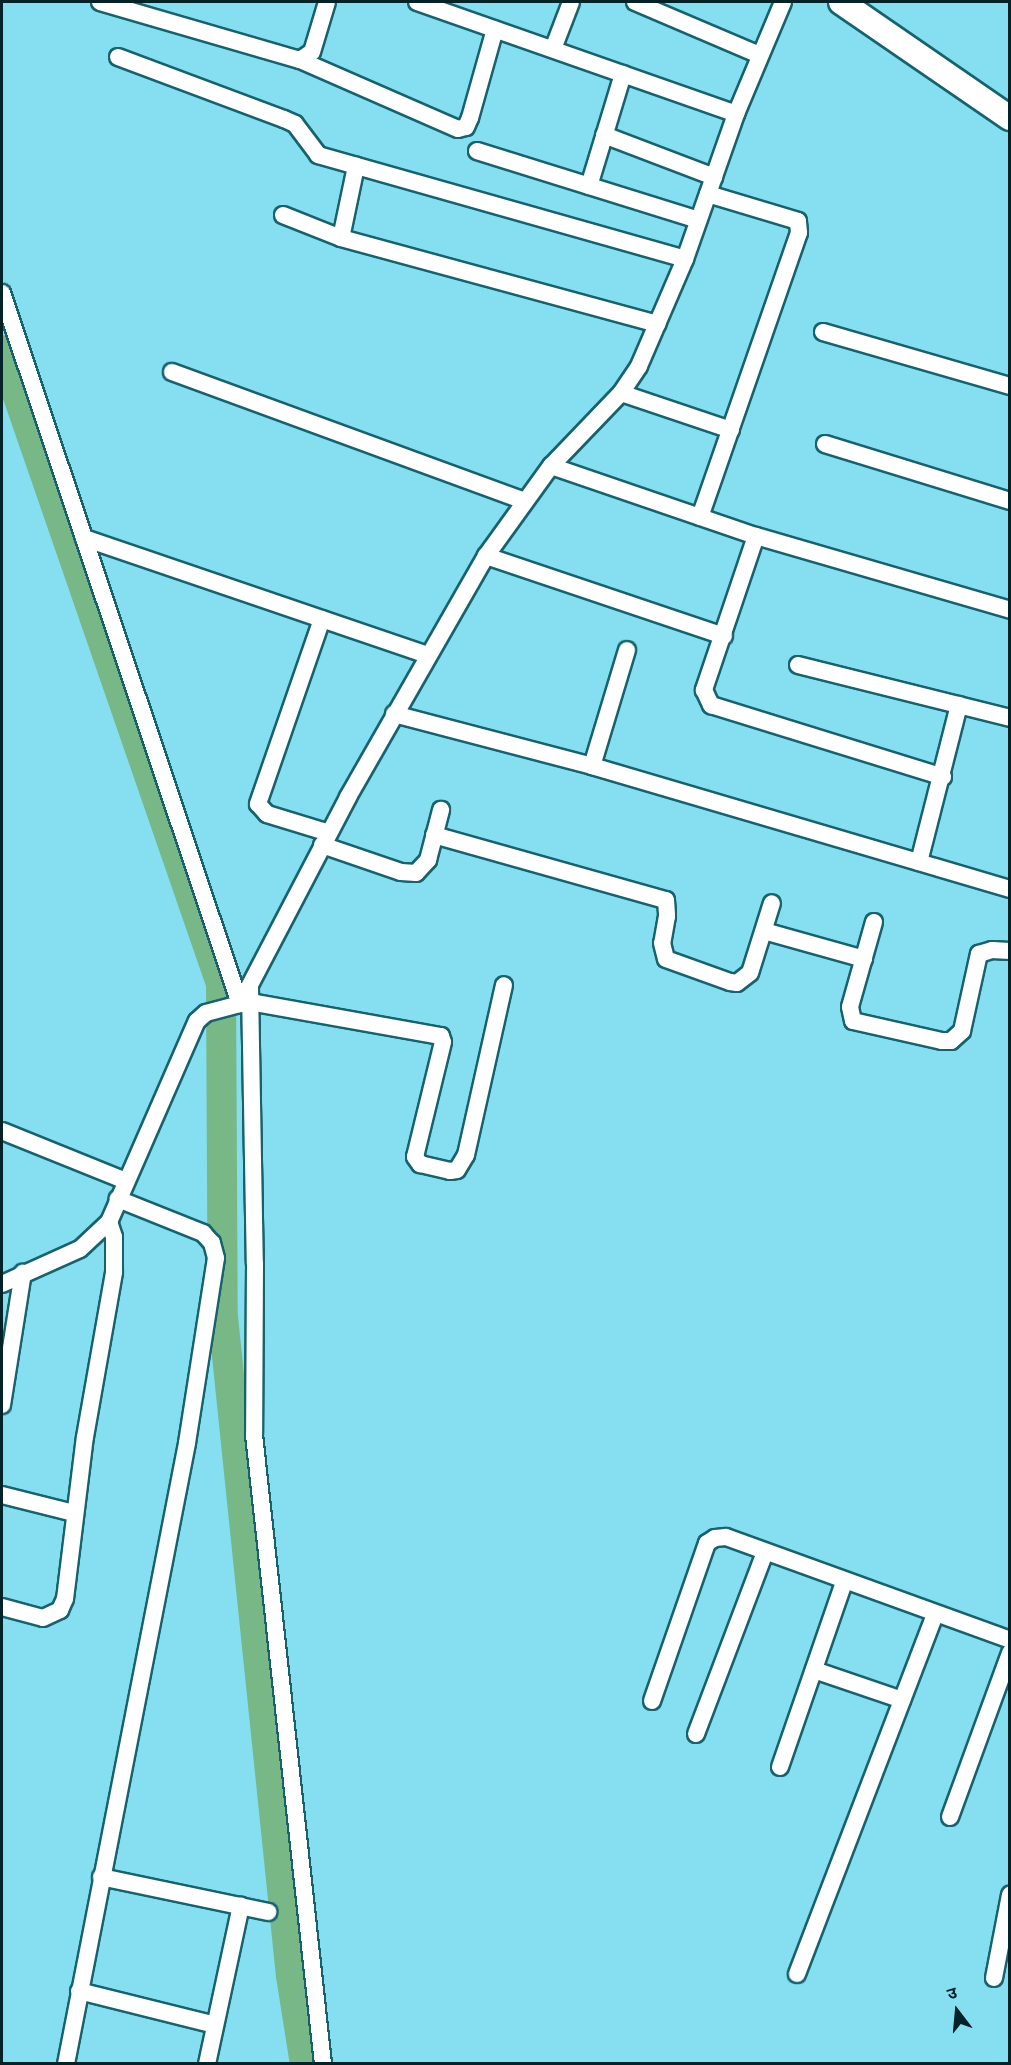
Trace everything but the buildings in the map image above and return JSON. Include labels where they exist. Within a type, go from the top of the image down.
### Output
[{"type":"main road","points":[[841,2],[1010,118]]},
{"type":"street","points":[[100,2],[300,60],[458,129],[466,127],[470,118],[495,29]]},
{"type":"street","points":[[300,60],[307,59],[312,52],[327,2]]},
{"type":"street","points":[[417,2],[736,114]]},
{"type":"street","points":[[553,49],[571,2]]},
{"type":"street","points":[[635,2],[759,56]]},
{"type":"street","points":[[240,1004],[325,839],[394,714],[486,556],[551,466],[621,393],[639,366],[685,259],[736,114],[783,2]]},
{"type":"street","points":[[118,57],[284,118],[295,124],[318,155],[685,259]]},
{"type":"street","points":[[589,186],[623,74]]},
{"type":"street","points":[[604,135],[714,177]]},
{"type":"street","points":[[477,151],[699,220]]},
{"type":"street","points":[[341,238],[356,166]]},
{"type":"street","points":[[700,517],[799,233],[798,221],[789,217],[708,194]]},
{"type":"street","points":[[283,215],[341,238],[658,324]]},
{"type":"street","points":[[2,293],[240,1004],[255,1264],[254,1435],[323,2064]]},
{"type":"street","points":[[823,332],[1010,386]]},
{"type":"street","points":[[172,372],[524,501]]},
{"type":"street","points":[[621,393],[731,430]]},
{"type":"street","points":[[825,444],[1010,501]]},
{"type":"street","points":[[551,466],[756,536],[1010,610]]},
{"type":"street","points":[[756,536],[704,690],[711,705],[943,777]]},
{"type":"street","points":[[84,538],[428,655]]},
{"type":"street","points":[[486,556],[724,636]]},
{"type":"street","points":[[322,619],[258,804],[267,814],[401,872],[416,873],[428,860],[441,810]]},
{"type":"street","points":[[592,765],[627,650]]},
{"type":"street","points":[[798,664],[1010,718]]},
{"type":"street","points":[[919,862],[943,777],[959,705]]},
{"type":"street","points":[[394,714],[592,765],[1010,889]]},
{"type":"street","points":[[434,835],[666,900],[667,916],[662,943],[666,959],[730,982],[737,983],[750,973],[772,903]]},
{"type":"street","points":[[874,922],[850,1007],[854,1021],[951,1041],[962,1031],[979,954],[985,950],[1010,951]]},
{"type":"street","points":[[764,931],[864,959]]},
{"type":"street","points":[[2,1284],[81,1249],[109,1222],[197,1021],[214,1010],[240,1004],[441,1036],[443,1042],[415,1157],[420,1164],[450,1171],[457,1170],[466,1155],[504,985]]},
{"type":"street","points":[[2,1131],[126,1181]]},
{"type":"street","points":[[66,2064],[186,1443],[216,1258],[212,1242],[203,1233],[118,1199]]},
{"type":"street","points":[[2,1607],[43,1618],[60,1610],[65,1599],[74,1513],[114,1272],[114,1237],[109,1222]]},
{"type":"street","points":[[2,1405],[23,1273]]},
{"type":"street","points":[[2,1495],[74,1513]]},
{"type":"street","points":[[652,1701],[707,1543],[726,1537],[844,1582],[1010,1640]]},
{"type":"street","points":[[696,1734],[765,1552]]},
{"type":"street","points":[[780,1767],[844,1582]]},
{"type":"street","points":[[797,1974],[935,1615]]},
{"type":"street","points":[[950,1817],[1010,1653]]},
{"type":"street","points":[[814,1670],[902,1700]]},
{"type":"street","points":[[101,1877],[268,1912]]},
{"type":"street","points":[[994,1978],[1010,1895]]},
{"type":"street","points":[[207,2064],[241,1906]]},
{"type":"street","points":[[79,1991],[215,2025]]},
{"type":"waterway","points":[[2,350],[221,984],[223,1317],[291,1976],[305,2064]]}]
